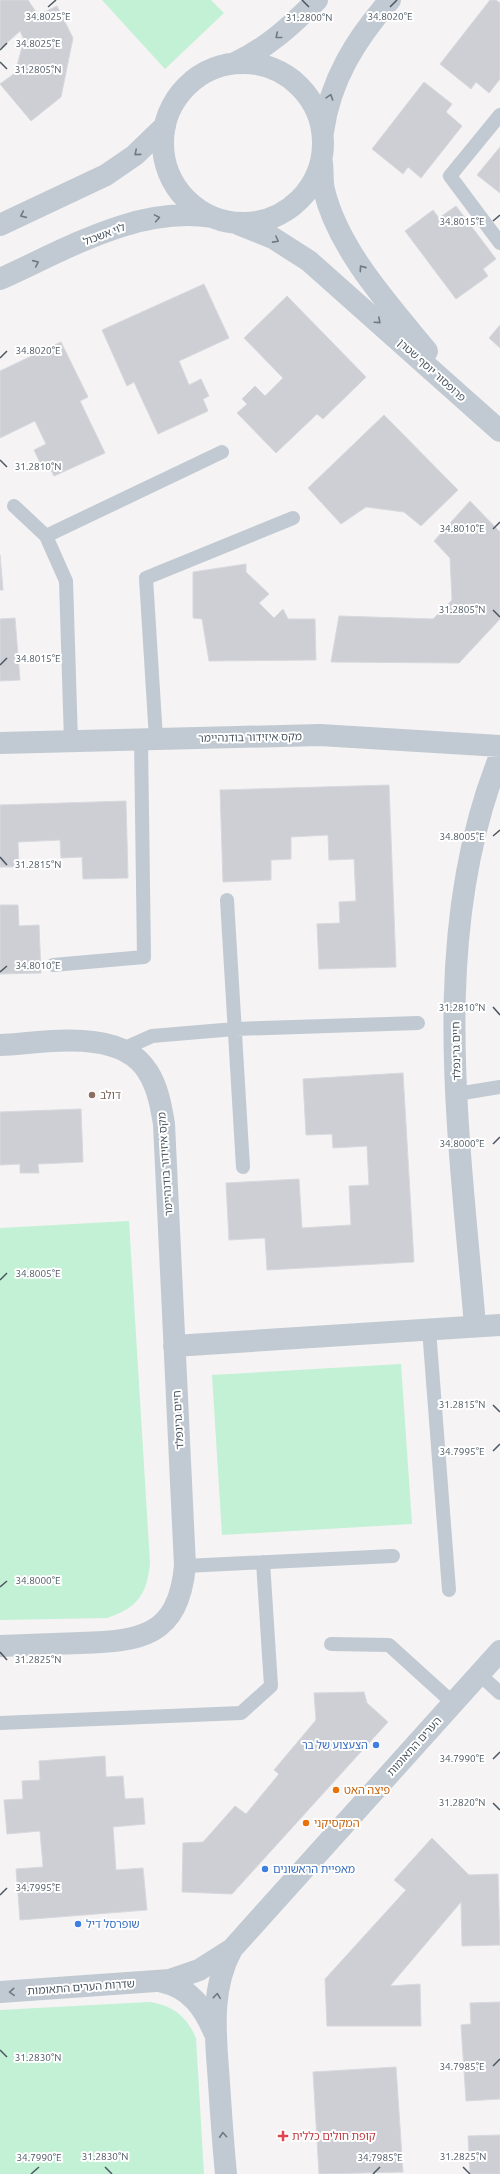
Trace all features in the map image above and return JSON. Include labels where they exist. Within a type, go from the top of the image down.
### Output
[{"type":"street","points":[[317,0],[269,44],[235,63],[211,69],[190,84],[174,103],[165,126],[164,150],[170,174],[184,196],[204,212],[221,219],[252,222],[275,216],[297,202],[313,182],[322,159]]},
{"type":"street","points":[[322,135],[330,97],[346,60],[370,23],[390,0]]},
{"type":"street","points":[[235,63],[259,64],[282,73],[293,80],[310,100],[320,123],[322,135]]},
{"type":"street","points":[[0,225],[106,175],[135,155],[165,126]]},
{"type":"street","name":"פרופסור יוסף שטרן","points":[[322,135],[324,190],[332,215],[356,258],[396,312],[474,407]]},
{"type":"street","name":"לוי אשכול","points":[[0,279],[91,238],[152,218],[198,214],[221,219]]},
{"type":"street","name":"פרופסור יוסף שטרן","points":[[221,219],[273,238],[309,261],[474,407]]},
{"type":"street","points":[[474,407],[500,430]]},
{"type":"street","name":"מקס איזידור בודנהיימר","points":[[0,743],[320,735],[500,746]]},
{"type":"street","name":"חיים גרינפלד","points":[[476,1326],[457,1094],[456,982],[460,925],[468,869],[481,813],[500,756]]},
{"type":"street","name":"מקס איזידור בודנהיימר","points":[[0,1045],[85,1041],[99,1042],[123,1049],[132,1055],[148,1072],[158,1095],[164,1124],[174,1346]]},
{"type":"street","points":[[174,1346],[500,1325]]},
{"type":"street","name":"חיים גרינפלד","points":[[0,1646],[109,1642],[140,1637],[160,1625],[171,1613],[182,1588],[185,1566],[174,1346]]},
{"type":"street","name":"הערים התאומות","points":[[232,1949],[500,1651]]},
{"type":"street","name":"שדרות הערים התאומות","points":[[0,1992],[163,1982],[185,1977],[232,1949]]},
{"type":"street","name":"שדרות הערים התאומות","points":[[226,2174],[216,2035],[218,1985],[223,1967],[232,1949]]},
{"type":"street","name":"שדרות הערים התאומות","points":[[163,1982],[185,1990],[195,1999],[209,2019],[216,2035]]},
{"type":"lane","points":[[500,115],[450,176],[500,243]]},
{"type":"lane","points":[[46,536],[222,452]]},
{"type":"lane","points":[[14,506],[46,536],[66,581],[71,741]]},
{"type":"lane","points":[[53,965],[144,957],[148,739],[146,578],[293,518]]},
{"type":"lane","points":[[227,900],[243,1167]]},
{"type":"lane","points":[[123,1049],[152,1036],[235,1029],[418,1023]]},
{"type":"lane","points":[[457,1094],[500,1087]]},
{"type":"lane","points":[[429,1329],[449,1590]]},
{"type":"lane","points":[[185,1566],[393,1556]]},
{"type":"lane","points":[[0,1723],[240,1713],[270,1686],[263,1562]]},
{"type":"lane","points":[[331,1644],[389,1645],[453,1703]]},
{"type":"lane","points":[[479,1674],[500,1693]]},
{"type":"green space","points":[[102,0],[211,0],[224,13],[165,69]]},
{"type":"green space","points":[[129,1221],[150,1563],[146,1584],[139,1599],[133,1605],[126,1610],[107,1618],[0,1620],[0,1228]]},
{"type":"green space","points":[[401,1364],[412,1524],[222,1535],[212,1375]]},
{"type":"green space","points":[[149,2002],[165,2006],[178,2013],[184,2018],[196,2038],[204,2174],[0,2174],[0,2010]]},
{"type":"building","points":[[0,0],[28,0],[38,15],[57,6],[73,38],[61,97],[31,121],[0,84],[15,73],[24,40],[20,31],[1,48],[0,47]]},
{"type":"building","points":[[490,0],[496,0],[500,3],[500,79],[489,93],[476,82],[471,89],[440,64]]},
{"type":"building","points":[[424,82],[452,104],[446,112],[462,126],[421,178],[408,167],[403,174],[372,149]]},
{"type":"building","points":[[500,147],[500,193],[477,175]]},
{"type":"building","points":[[456,206],[496,259],[483,269],[488,276],[456,299],[405,231],[433,210],[439,218]]},
{"type":"building","points":[[204,284],[229,338],[179,361],[189,385],[201,379],[209,396],[203,399],[208,411],[158,434],[134,382],[127,386],[102,330]]},
{"type":"building","points":[[287,296],[366,377],[323,419],[317,414],[276,453],[237,413],[247,404],[242,399],[255,386],[265,396],[283,378],[244,338]]},
{"type":"building","points":[[500,325],[500,348],[489,338]]},
{"type":"building","points":[[61,342],[88,397],[80,401],[105,453],[54,476],[48,464],[42,467],[34,450],[46,444],[35,421],[0,438],[0,371]]},
{"type":"building","points":[[384,415],[458,490],[421,526],[404,512],[366,507],[341,524],[308,488]]},
{"type":"building","points":[[470,501],[500,532],[500,619],[459,663],[331,662],[339,616],[433,619],[452,600],[450,558],[434,541]]},
{"type":"building","points":[[0,555],[3,590],[0,590]]},
{"type":"building","points":[[246,564],[246,572],[269,594],[259,603],[274,618],[283,609],[288,619],[315,619],[316,660],[209,661],[202,619],[193,618],[193,572]]},
{"type":"building","points":[[15,618],[20,680],[0,681],[0,619]]},
{"type":"building","points":[[389,785],[396,967],[319,969],[317,924],[340,923],[339,902],[356,901],[354,859],[329,860],[328,835],[291,837],[291,859],[271,860],[271,880],[223,882],[220,790]]},
{"type":"building","points":[[126,801],[128,878],[83,879],[82,857],[61,858],[60,840],[18,842],[19,867],[0,867],[0,805]]},
{"type":"building","points":[[0,905],[18,905],[19,926],[39,925],[41,973],[0,974]]},
{"type":"building","points":[[403,1073],[414,1262],[267,1270],[265,1238],[229,1240],[226,1183],[299,1179],[302,1228],[351,1225],[349,1186],[369,1185],[367,1146],[333,1148],[332,1134],[306,1135],[303,1079]]},
{"type":"building","points":[[81,1109],[83,1162],[38,1164],[39,1173],[20,1173],[20,1164],[0,1165],[0,1112]]},
{"type":"building","points":[[364,1692],[367,1703],[388,1722],[232,1894],[182,1892],[183,1843],[203,1842],[235,1806],[246,1814],[279,1774],[274,1770],[316,1720],[314,1693]]},
{"type":"building","points":[[105,1756],[106,1777],[123,1776],[125,1799],[143,1798],[145,1824],[113,1827],[116,1870],[143,1868],[147,1910],[20,1920],[16,1869],[43,1867],[40,1831],[7,1834],[4,1800],[23,1799],[22,1781],[40,1780],[39,1761]]},
{"type":"building","points":[[432,1838],[469,1875],[498,1874],[500,1945],[462,1946],[461,1902],[390,1986],[420,1984],[421,2026],[327,2026],[325,1979],[406,1890],[394,1880]]},
{"type":"building","points":[[500,2002],[500,2099],[466,2101],[461,2025],[471,2024],[470,2003]]},
{"type":"building","points":[[396,2067],[403,2172],[319,2174],[313,2072]]},
{"type":"building","points":[[500,2135],[500,2174],[470,2174],[468,2136]]},
{"type":"place","name":"דולב","points":[[92,1095]]},
{"type":"place","name":"הצעצוע של בר","points":[[376,1745]]},
{"type":"place","name":"פיצה האט","points":[[336,1790]]},
{"type":"place","name":"המקסיקני","points":[[306,1823]]},
{"type":"place","name":"מאפיית הראשונים","points":[[265,1869]]},
{"type":"place","name":"שופרסל דיל","points":[[78,1924]]},
{"type":"place","name":"קופת חולים כללית","points":[[283,2136]]}]
